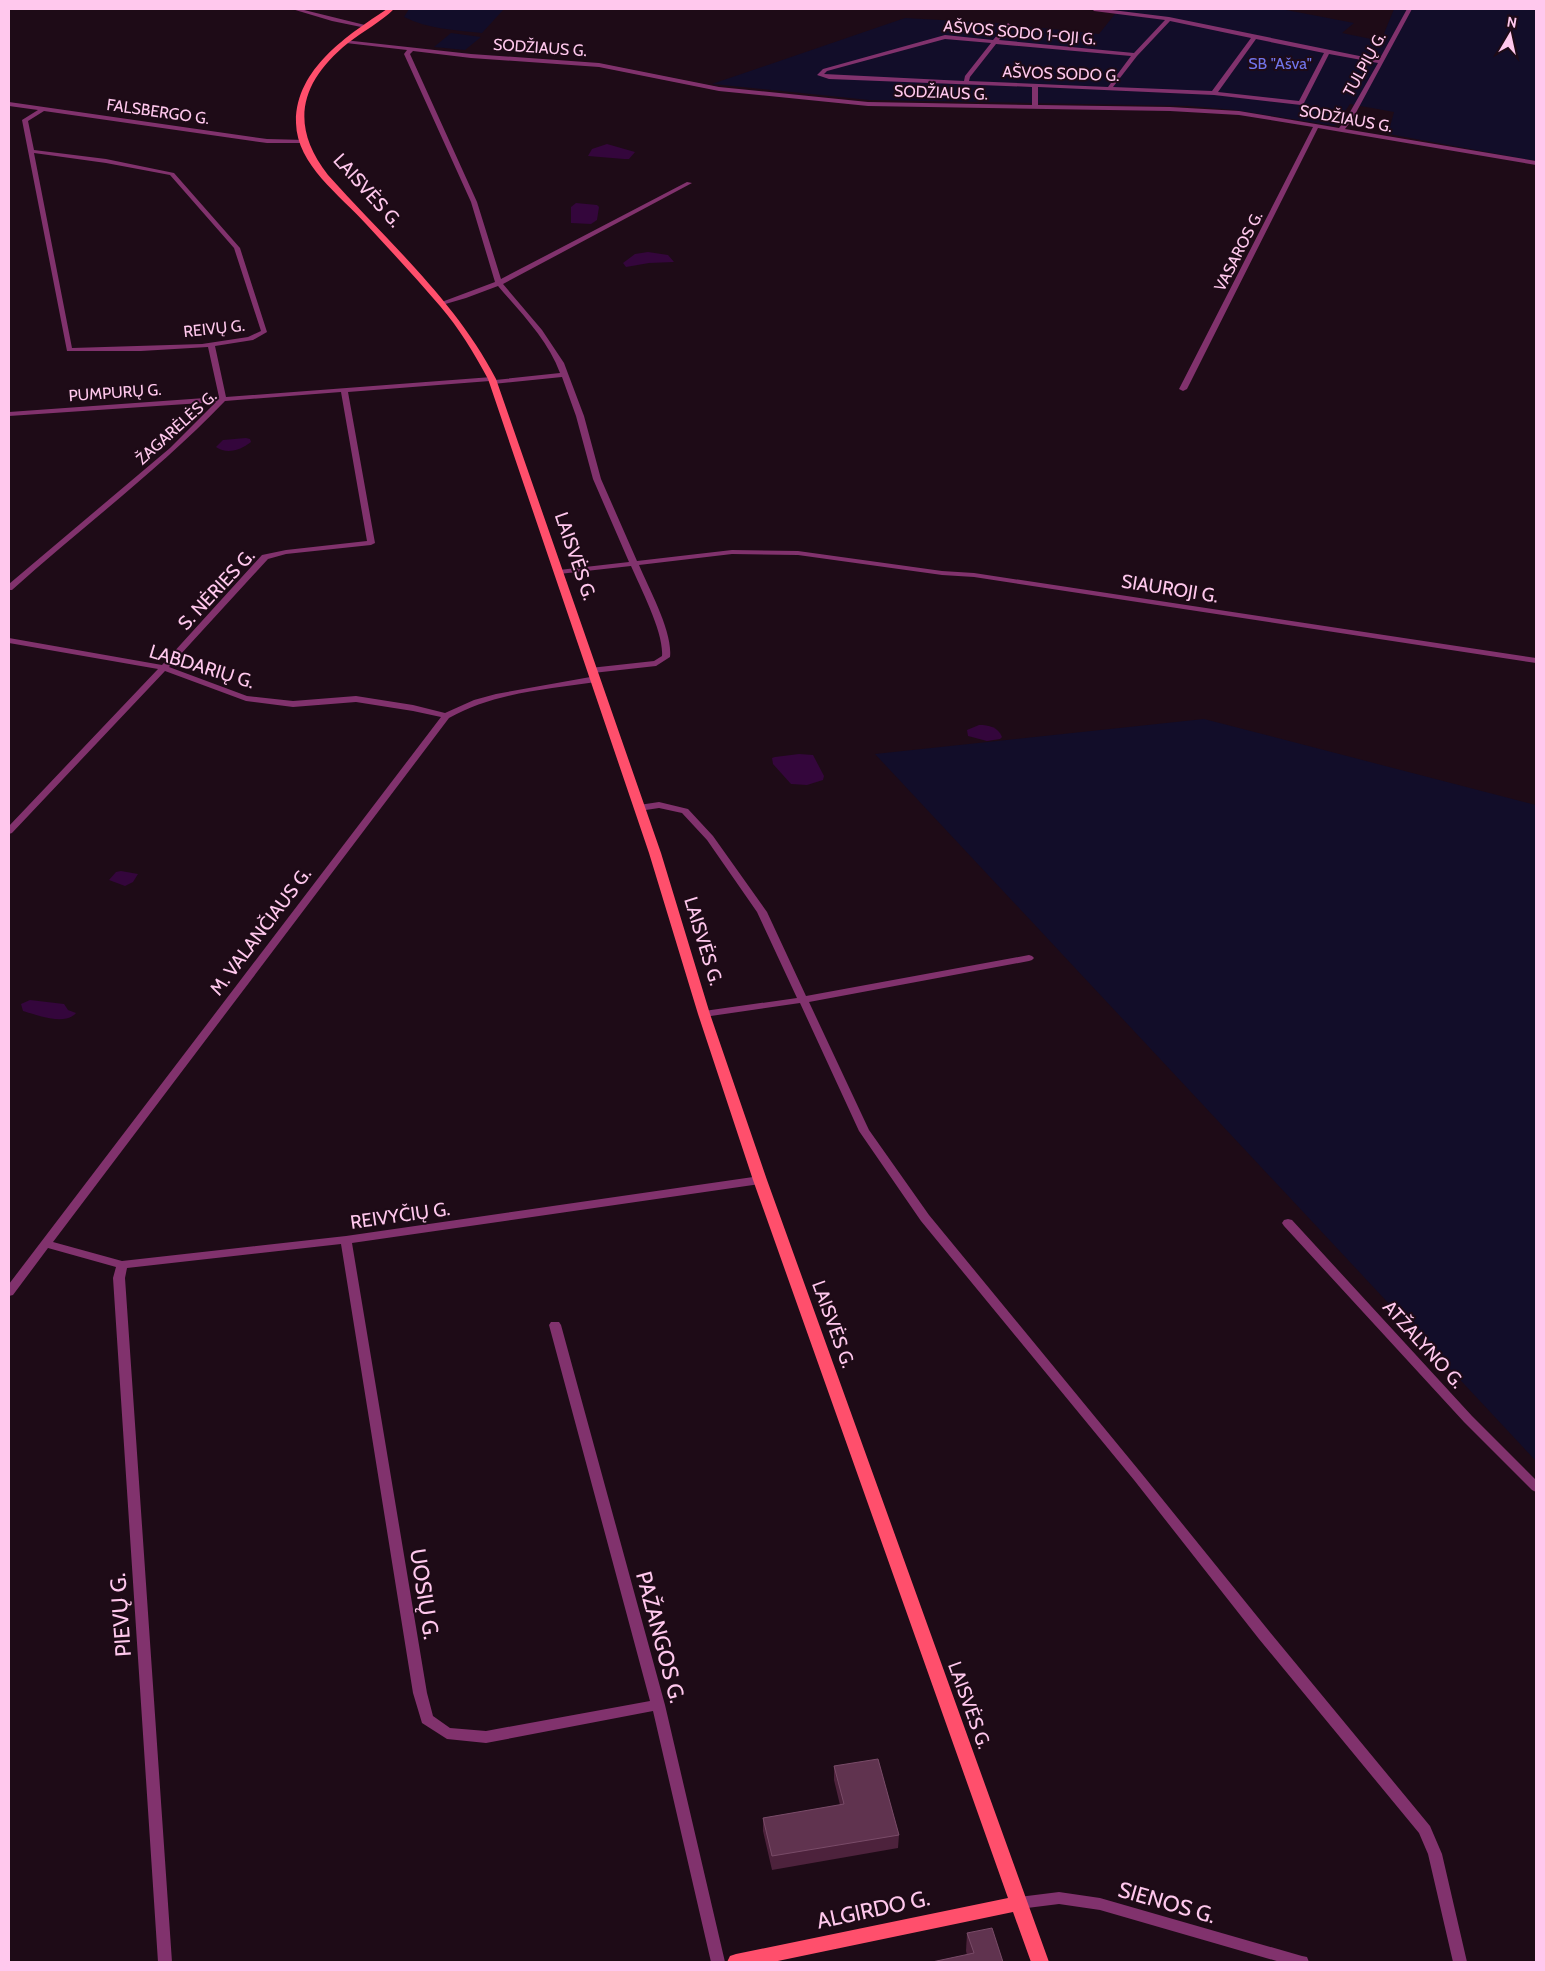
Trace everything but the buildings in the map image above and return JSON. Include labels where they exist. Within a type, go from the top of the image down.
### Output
[{"type":"main road","name":"LAISVĖS G.","points":[[391,9],[346,41],[322,66],[307,89],[300,121],[304,140],[313,158],[336,189],[442,303],[474,346],[492,380],[655,853],[704,1014],[760,1180],[1040,1962]]},
{"type":"main road","name":"ALGIRDO G.","points":[[736,1962],[1019,1903]]},
{"type":"street","points":[[295,9],[334,20],[366,26]]},
{"type":"street","points":[[1094,9],[1169,20],[1381,62]]},
{"type":"street","name":"TULPIŲ G.","points":[[1340,130],[1349,120],[1410,9]]},
{"type":"street","points":[[1110,89],[1136,55],[1169,20]]},
{"type":"street","points":[[966,83],[967,77],[1008,25]]},
{"type":"street","name":"AŠVOS SODO 1-OJI G.","points":[[820,75],[825,70],[937,38],[955,37],[1136,55]]},
{"type":"street","points":[[1214,93],[1254,37]]},
{"type":"street","name":"SODŽIAUS G.","points":[[346,41],[471,56],[599,65],[719,89],[868,104],[1206,110],[1340,130],[1536,163]]},
{"type":"street","points":[[411,49],[407,54],[474,202],[499,283],[540,331],[565,375],[580,416],[597,479],[633,563]]},
{"type":"street","name":"AŠVOS SODO G.","points":[[820,75],[1035,87],[1214,93],[1301,103],[1327,52]]},
{"type":"street","points":[[1035,87],[1035,108]]},
{"type":"street","name":"FALSBERGO G.","points":[[9,104],[267,141],[304,140]]},
{"type":"street","name":"REIVŲ G.","points":[[31,150],[106,161],[172,174],[236,248],[264,332],[259,336],[211,345],[69,350],[25,120],[43,109]]},
{"type":"street","name":"VASAROS G.","points":[[1183,389],[1316,127]]},
{"type":"street","points":[[442,303],[464,297],[499,283],[689,183]]},
{"type":"street","points":[[211,345],[223,399]]},
{"type":"street","name":"ŽAGARĖLĖS G.","points":[[9,588],[33,565],[150,470],[207,418],[223,399],[565,375]]},
{"type":"street","name":"S. NĖRIES G.","points":[[9,831],[164,668],[265,557],[286,552],[371,543],[344,390]]},
{"type":"street","name":"PUMPURŲ G.","points":[[9,414],[223,399]]},
{"type":"street","name":"SIAUROJI G.","points":[[558,572],[732,552],[798,553],[942,573],[974,575],[1536,661]]},
{"type":"street","name":"M. VALANČIAUS G.","points":[[9,1292],[446,716],[455,710],[476,702],[594,675],[656,664],[666,657],[667,648],[655,612],[633,563]]},
{"type":"street","name":"LABDARIŲ G.","points":[[9,640],[164,668],[246,698],[293,704],[356,699],[404,706],[446,716]]},
{"type":"street","points":[[639,808],[659,805],[671,806],[684,811],[693,818],[762,912],[864,1131],[924,1218],[1138,1476],[1264,1635],[1425,1830],[1435,1854],[1460,1962]]},
{"type":"street","points":[[704,1014],[802,1000],[1029,958]]},
{"type":"street","name":"REIVYČIŲ G.","points":[[46,1244],[122,1265],[346,1240],[760,1180]]},
{"type":"street","name":"ATŽALYNO G.","points":[[1288,1223],[1468,1419],[1536,1487]]},
{"type":"street","name":"UOSIŲ G.","points":[[346,1240],[420,1693],[427,1719],[447,1733],[486,1738],[658,1705]]},
{"type":"street","name":"PIEVŲ G.","points":[[122,1265],[119,1278],[164,1962]]},
{"type":"street","name":"PAŽANGOS G.","points":[[555,1325],[658,1705],[718,1962]]},
{"type":"street","name":"SIENOS G.","points":[[1019,1903],[1059,1898],[1100,1904],[1302,1962]]},
{"type":"green space","points":[[409,9],[504,9],[482,33],[442,28],[413,21],[404,17]]},
{"type":"green space","name":"SB \"Ašva\"","points":[[1119,9],[1281,9],[1354,23],[1342,33],[1381,41],[1394,9],[1536,9],[1536,161],[1388,134],[1394,112],[1350,104],[1335,126],[1235,110],[1188,106],[869,100],[712,84],[905,18],[995,23],[1099,34]]},
{"type":"green space","points":[[451,33],[481,37],[465,50],[434,47]]},
{"type":"green space","points":[[1204,719],[1536,805],[1536,1461],[875,754]]},
{"type":"shaded area","points":[[607,144],[635,152],[629,159],[588,156],[592,149]]},
{"type":"shaded area","points":[[576,203],[597,205],[599,207],[597,220],[591,224],[571,223],[571,207]]},
{"type":"shaded area","points":[[648,252],[668,255],[674,262],[649,263],[626,267],[623,263],[635,254]]},
{"type":"shaded area","points":[[250,439],[251,442],[238,449],[225,451],[216,447],[223,440]]},
{"type":"shaded area","points":[[979,725],[993,727],[1002,737],[987,741],[968,736],[967,730]]},
{"type":"shaded area","points":[[799,754],[813,755],[824,776],[823,780],[807,785],[791,784],[773,764],[772,758]]},
{"type":"shaded area","points":[[116,872],[138,874],[133,882],[125,886],[109,880]]},
{"type":"shaded area","points":[[30,1000],[64,1004],[68,1010],[76,1013],[65,1019],[58,1019],[23,1011],[21,1004]]}]
